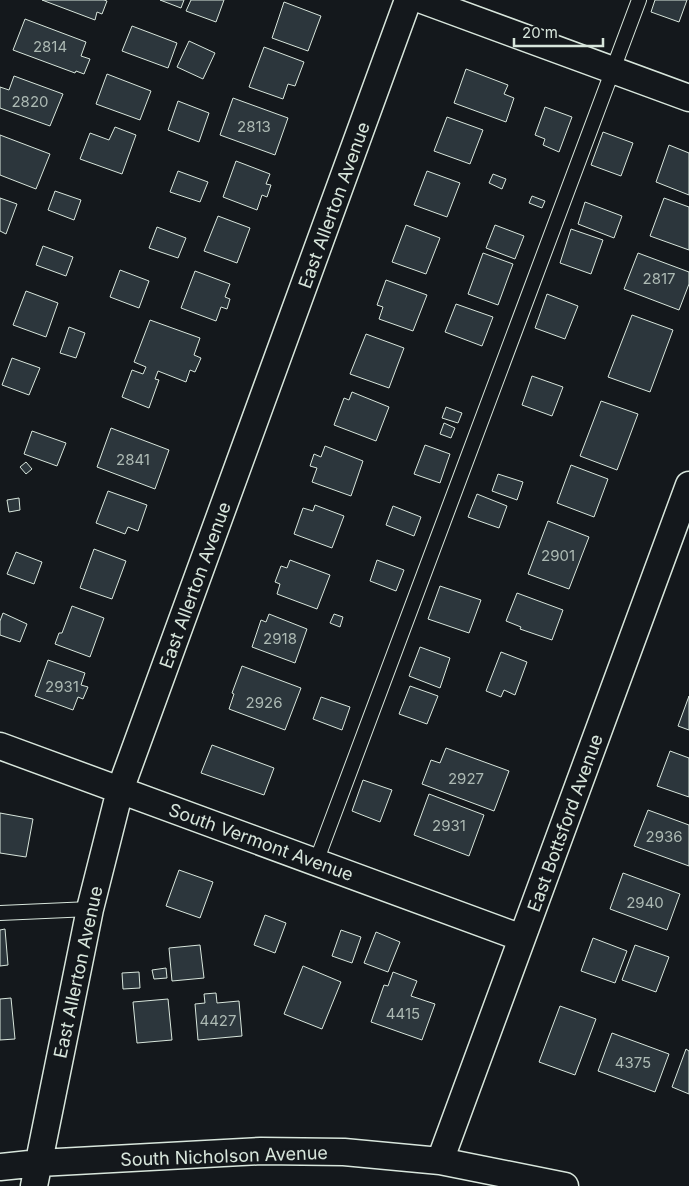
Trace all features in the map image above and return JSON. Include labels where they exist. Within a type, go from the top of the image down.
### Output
[{"type":"street","name":"East Allerton Avenue","points":[[36,1174],[90,909],[120,790],[408,0]]},
{"type":"street","points":[[422,0],[689,98]]},
{"type":"street","name":"East Bottsford Avenue","points":[[440,1161],[689,485]]},
{"type":"street","name":"South Vermont Avenue","points":[[0,746],[522,938]]},
{"type":"street","name":"South Nicholson Avenue","points":[[0,1167],[36,1174],[261,1151],[344,1152],[440,1161],[565,1186]]},
{"type":"lane","points":[[316,862],[639,0]]},
{"type":"lane","points":[[0,913],[90,909]]},
{"type":"building","points":[[42,0],[107,1],[102,14],[97,12],[95,20]]},
{"type":"building","points":[[160,0],[184,0],[181,8]]},
{"type":"building","points":[[191,0],[224,0],[216,22],[186,11]]},
{"type":"building","points":[[655,0],[687,0],[679,22],[651,12]]},
{"type":"building","points":[[284,2],[321,16],[308,51],[272,38]]},
{"type":"building","points":[[25,19],[86,42],[81,56],[90,59],[84,74],[76,71],[75,73],[13,50]]},
{"type":"building","points":[[132,26],[177,43],[168,68],[122,51]]},
{"type":"building","points":[[189,41],[215,53],[203,79],[177,67]]},
{"type":"building","points":[[264,47],[304,62],[295,86],[288,84],[283,99],[249,87]]},
{"type":"building","points":[[466,69],[508,85],[504,94],[514,98],[506,122],[454,103]]},
{"type":"building","points":[[107,74],[151,91],[140,120],[96,104]]},
{"type":"building","points":[[14,76],[63,94],[50,126],[0,108],[0,87],[9,90]]},
{"type":"building","points":[[233,98],[288,118],[275,155],[220,135]]},
{"type":"building","points":[[178,101],[209,113],[199,142],[168,130]]},
{"type":"building","points":[[545,107],[572,117],[559,152],[543,145],[545,139],[535,135]]},
{"type":"building","points":[[447,117],[483,130],[470,164],[434,151]]},
{"type":"building","points":[[115,127],[136,135],[122,174],[80,159],[90,133],[109,140]]},
{"type":"building","points":[[603,132],[633,143],[621,176],[591,165]]},
{"type":"building","points":[[0,135],[50,154],[36,189],[0,175]]},
{"type":"building","points":[[669,145],[689,153],[689,195],[656,182]]},
{"type":"building","points":[[236,161],[270,174],[266,184],[271,185],[267,197],[262,195],[257,210],[223,197]]},
{"type":"building","points":[[178,171],[208,182],[200,202],[170,192]]},
{"type":"building","points":[[427,171],[460,183],[447,217],[414,205]]},
{"type":"building","points":[[493,174],[506,179],[502,189],[489,183]]},
{"type":"building","points":[[55,191],[81,200],[74,220],[48,210]]},
{"type":"building","points":[[532,196],[545,201],[542,208],[529,203]]},
{"type":"building","points":[[0,198],[17,204],[6,234],[0,231]]},
{"type":"building","points":[[664,198],[689,207],[689,250],[650,236]]},
{"type":"building","points":[[585,202],[622,216],[614,238],[578,224]]},
{"type":"building","points":[[218,216],[250,228],[237,263],[204,251]]},
{"type":"building","points":[[406,225],[440,238],[426,274],[392,262]]},
{"type":"building","points":[[495,225],[524,236],[515,259],[486,248]]},
{"type":"building","points":[[157,227],[186,238],[178,258],[149,248]]},
{"type":"building","points":[[571,229],[603,240],[591,274],[560,263]]},
{"type":"building","points":[[43,246],[73,257],[66,276],[36,265]]},
{"type":"building","points":[[483,253],[513,264],[498,305],[468,294]]},
{"type":"building","points":[[638,253],[689,272],[689,284],[679,310],[624,289]]},
{"type":"building","points":[[120,270],[149,281],[139,308],[110,297]]},
{"type":"building","points":[[195,271],[230,284],[225,297],[230,299],[227,309],[221,307],[216,321],[181,308]]},
{"type":"building","points":[[386,280],[427,295],[413,331],[379,319],[383,307],[377,305]]},
{"type":"building","points":[[26,291],[58,303],[46,337],[13,325]]},
{"type":"building","points":[[547,294],[578,306],[565,339],[535,328]]},
{"type":"building","points":[[456,304],[493,317],[482,346],[445,332]]},
{"type":"building","points":[[632,315],[673,330],[650,392],[608,377]]},
{"type":"building","points":[[150,320],[200,338],[194,355],[201,358],[195,372],[190,370],[186,382],[158,371],[155,379],[159,380],[149,408],[122,397],[132,370],[143,374],[146,367],[134,362]]},
{"type":"building","points":[[69,327],[85,333],[76,358],[60,353]]},
{"type":"building","points":[[366,334],[404,348],[389,388],[350,374]]},
{"type":"building","points":[[12,358],[40,368],[29,395],[2,385]]},
{"type":"building","points":[[532,376],[563,387],[552,416],[522,405]]},
{"type":"building","points":[[352,392],[389,407],[376,441],[334,425],[344,398],[349,400]]},
{"type":"building","points":[[601,401],[638,414],[617,470],[580,456]]},
{"type":"building","points":[[446,407],[462,413],[458,423],[442,418]]},
{"type":"building","points":[[444,423],[455,428],[451,438],[440,434]]},
{"type":"building","points":[[111,428],[169,450],[155,489],[97,467]]},
{"type":"building","points":[[32,431],[66,443],[57,466],[24,454]]},
{"type":"building","points":[[425,445],[450,454],[440,483],[414,474]]},
{"type":"building","points":[[325,446],[363,461],[351,496],[312,482],[317,468],[310,466],[314,454],[321,457]]},
{"type":"building","points":[[26,462],[32,469],[26,474],[20,467]]},
{"type":"building","points":[[571,465],[608,479],[594,517],[557,503]]},
{"type":"building","points":[[498,474],[523,482],[517,500],[492,491]]},
{"type":"building","points":[[108,491],[147,505],[138,531],[128,527],[125,534],[96,523]]},
{"type":"building","points":[[477,494],[507,506],[499,528],[468,517]]},
{"type":"building","points":[[19,498],[20,510],[9,512],[7,500]]},
{"type":"building","points":[[315,505],[344,516],[332,548],[294,534],[303,508],[313,511]]},
{"type":"building","points":[[393,506],[421,517],[414,536],[386,525]]},
{"type":"building","points":[[548,521],[589,537],[569,589],[528,574]]},
{"type":"building","points":[[94,549],[126,561],[112,599],[80,588]]},
{"type":"building","points":[[16,552],[42,562],[34,584],[7,574]]},
{"type":"building","points":[[290,560],[330,575],[317,609],[277,594],[280,584],[275,582],[281,566],[287,568]]},
{"type":"building","points":[[377,560],[404,570],[396,591],[370,581]]},
{"type":"building","points":[[440,586],[481,600],[469,633],[428,619]]},
{"type":"building","points":[[517,593],[563,610],[552,640],[520,629],[521,627],[506,621]]},
{"type":"building","points":[[72,606],[104,618],[90,657],[55,644],[59,633],[62,633]]},
{"type":"building","points":[[3,613],[27,624],[20,642],[0,635],[0,621]]},
{"type":"building","points":[[269,614],[307,629],[295,663],[252,647],[261,620],[266,622]]},
{"type":"building","points":[[334,614],[343,617],[340,627],[330,623]]},
{"type":"building","points":[[420,647],[450,658],[440,688],[409,676]]},
{"type":"building","points":[[501,652],[527,662],[515,695],[504,690],[501,697],[486,691]]},
{"type":"building","points":[[48,660],[85,673],[81,685],[88,687],[83,699],[78,697],[73,710],[35,696]]},
{"type":"building","points":[[242,666],[301,688],[285,730],[229,709],[234,694],[232,693]]},
{"type":"building","points":[[410,686],[438,696],[427,724],[399,714]]},
{"type":"building","points":[[689,696],[689,730],[678,726]]},
{"type":"building","points":[[321,697],[350,707],[342,730],[313,719]]},
{"type":"building","points":[[212,745],[274,768],[264,795],[201,773]]},
{"type":"building","points":[[446,748],[509,771],[494,811],[422,784],[431,760],[440,763]]},
{"type":"building","points":[[670,751],[689,758],[689,797],[657,786]]},
{"type":"building","points":[[363,780],[392,790],[380,822],[352,811]]},
{"type":"building","points":[[429,794],[484,815],[469,856],[414,835]]},
{"type":"building","points":[[648,810],[689,825],[689,866],[634,846]]},
{"type":"building","points":[[0,813],[33,819],[26,857],[0,853]]},
{"type":"building","points":[[179,870],[213,882],[200,918],[166,906]]},
{"type":"building","points":[[623,873],[680,894],[667,930],[610,909]]},
{"type":"building","points":[[265,915],[286,923],[275,953],[254,945]]},
{"type":"building","points":[[5,929],[8,965],[0,966],[0,930]]},
{"type":"building","points":[[341,930],[361,937],[352,963],[332,956]]},
{"type":"building","points":[[376,932],[400,942],[388,972],[364,963]]},
{"type":"building","points":[[593,938],[627,951],[615,983],[581,971]]},
{"type":"building","points":[[200,945],[204,978],[172,981],[169,948]]},
{"type":"building","points":[[635,945],[669,957],[656,992],[622,980]]},
{"type":"building","points":[[303,966],[341,982],[322,1029],[284,1014]]},
{"type":"building","points":[[166,968],[167,978],[154,979],[152,970]]},
{"type":"building","points":[[139,972],[140,988],[123,989],[122,973]]},
{"type":"building","points":[[393,972],[417,981],[411,996],[435,1004],[422,1040],[371,1022],[384,985],[388,986]]},
{"type":"building","points":[[216,993],[217,1003],[239,1001],[242,1036],[198,1040],[195,1004],[205,1003],[204,994]]},
{"type":"building","points":[[11,998],[15,1039],[0,1040],[0,999]]},
{"type":"building","points":[[168,999],[172,1040],[137,1043],[133,1002]]},
{"type":"building","points":[[560,1006],[596,1019],[575,1075],[539,1062]]},
{"type":"building","points":[[612,1033],[669,1054],[655,1092],[598,1071]]},
{"type":"building","points":[[686,1049],[689,1051],[689,1094],[672,1087]]}]
